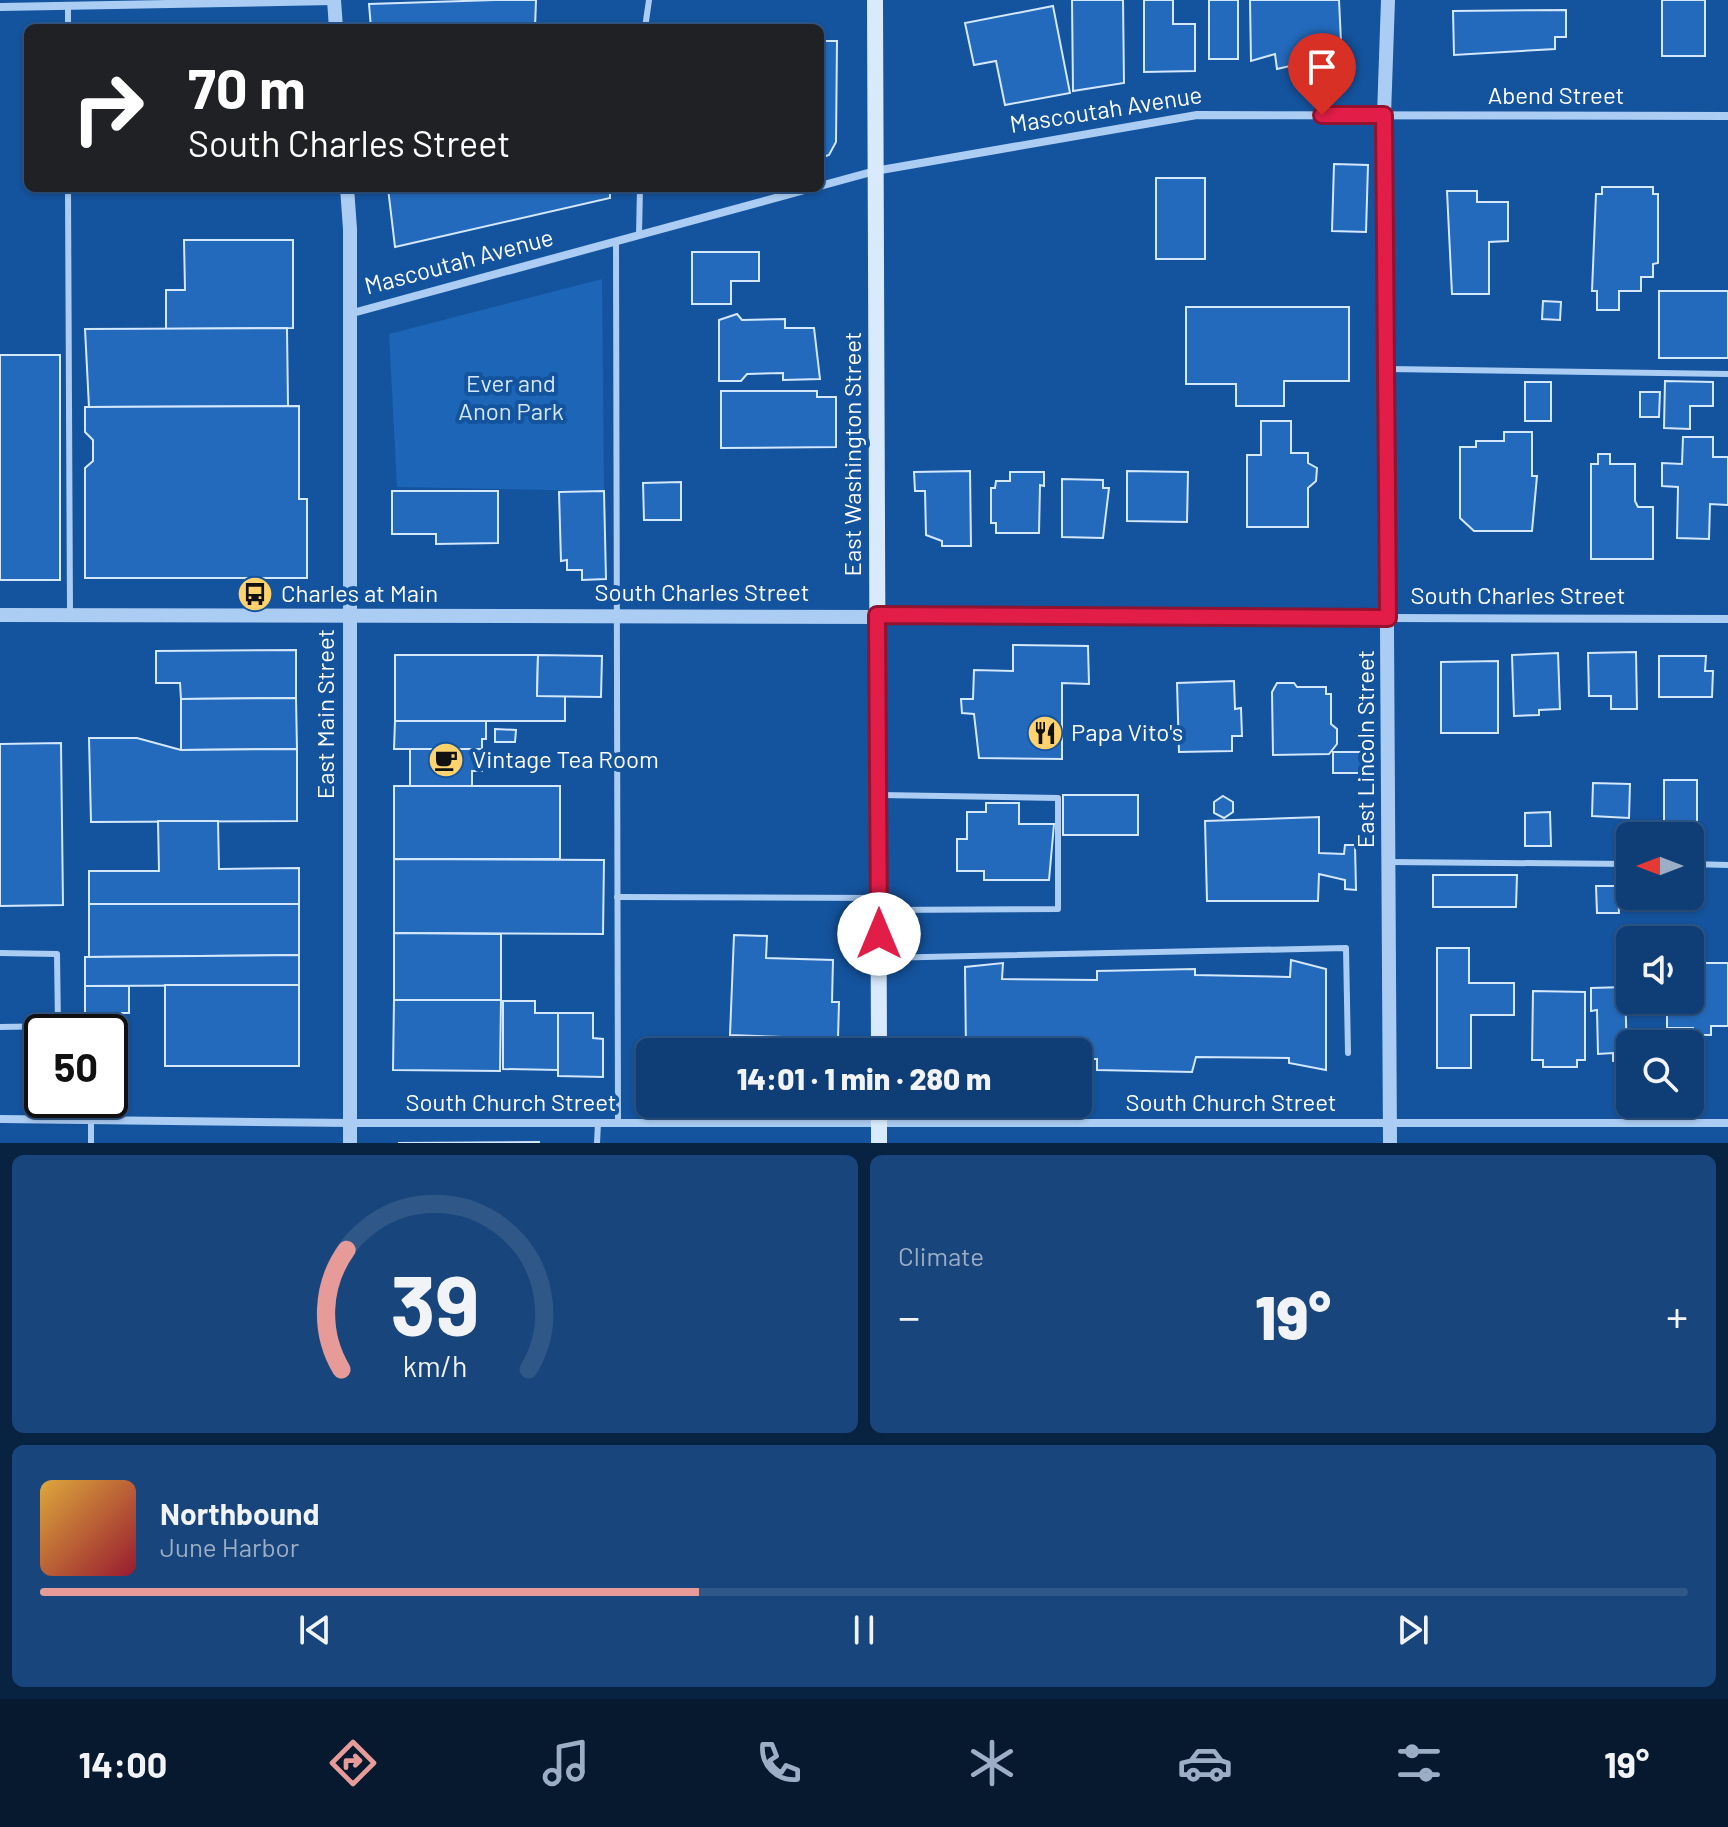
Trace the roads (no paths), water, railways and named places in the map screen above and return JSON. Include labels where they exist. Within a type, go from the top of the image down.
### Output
[{"type":"main road","name":"East Washington Street","points":[[875,0],[879,1038]]},
{"type":"main road","points":[[879,1118],[879,1143]]},
{"type":"street","points":[[0,7],[334,0],[336,24]]},
{"type":"street","points":[[1384,115],[1388,0]]},
{"type":"street","name":"Mascoutah Avenue","points":[[824,185],[875,171],[1197,115],[1384,115]]},
{"type":"street","name":"Abend Street","points":[[1384,115],[1728,116]]},
{"type":"street","name":"East Lincoln Street","points":[[1384,115],[1390,1143]]},
{"type":"street","name":"East Main Street","points":[[347,192],[350,1143]]},
{"type":"street","name":"Mascoutah Avenue","points":[[348,314],[797,192]]},
{"type":"street","name":"South Charles Street","points":[[0,615],[1728,619]]},
{"type":"street","name":"South Church Street","points":[[0,1119],[350,1123],[1728,1123]]},
{"type":"lane","points":[[646,24],[649,0]]},
{"type":"lane","points":[[68,6],[68,24]]},
{"type":"lane","points":[[68,192],[70,615]]},
{"type":"lane","points":[[639,235],[640,192]]},
{"type":"lane","points":[[616,242],[618,1123]]},
{"type":"lane","points":[[1386,369],[1728,374]]},
{"type":"lane","points":[[617,897],[1058,909],[1058,798],[878,795]]},
{"type":"lane","points":[[1389,862],[1616,864]]},
{"type":"lane","points":[[1704,864],[1728,865]]},
{"type":"lane","points":[[879,958],[1346,948],[1348,1053]]},
{"type":"lane","points":[[0,953],[57,954],[58,1026],[0,1027]]},
{"type":"lane","points":[[91,1120],[91,1143]]},
{"type":"lane","points":[[597,1143],[598,1123]]},
{"type":"place","name":"Charles at Main","points":[[255,594]]},
{"type":"place","name":"Papa Vito's","points":[[1045,733]]},
{"type":"place","name":"Vintage Tea Room","points":[[446,760]]},
{"type":"park label","name":"Ever and Anon Park","points":[[511,398]]}]
